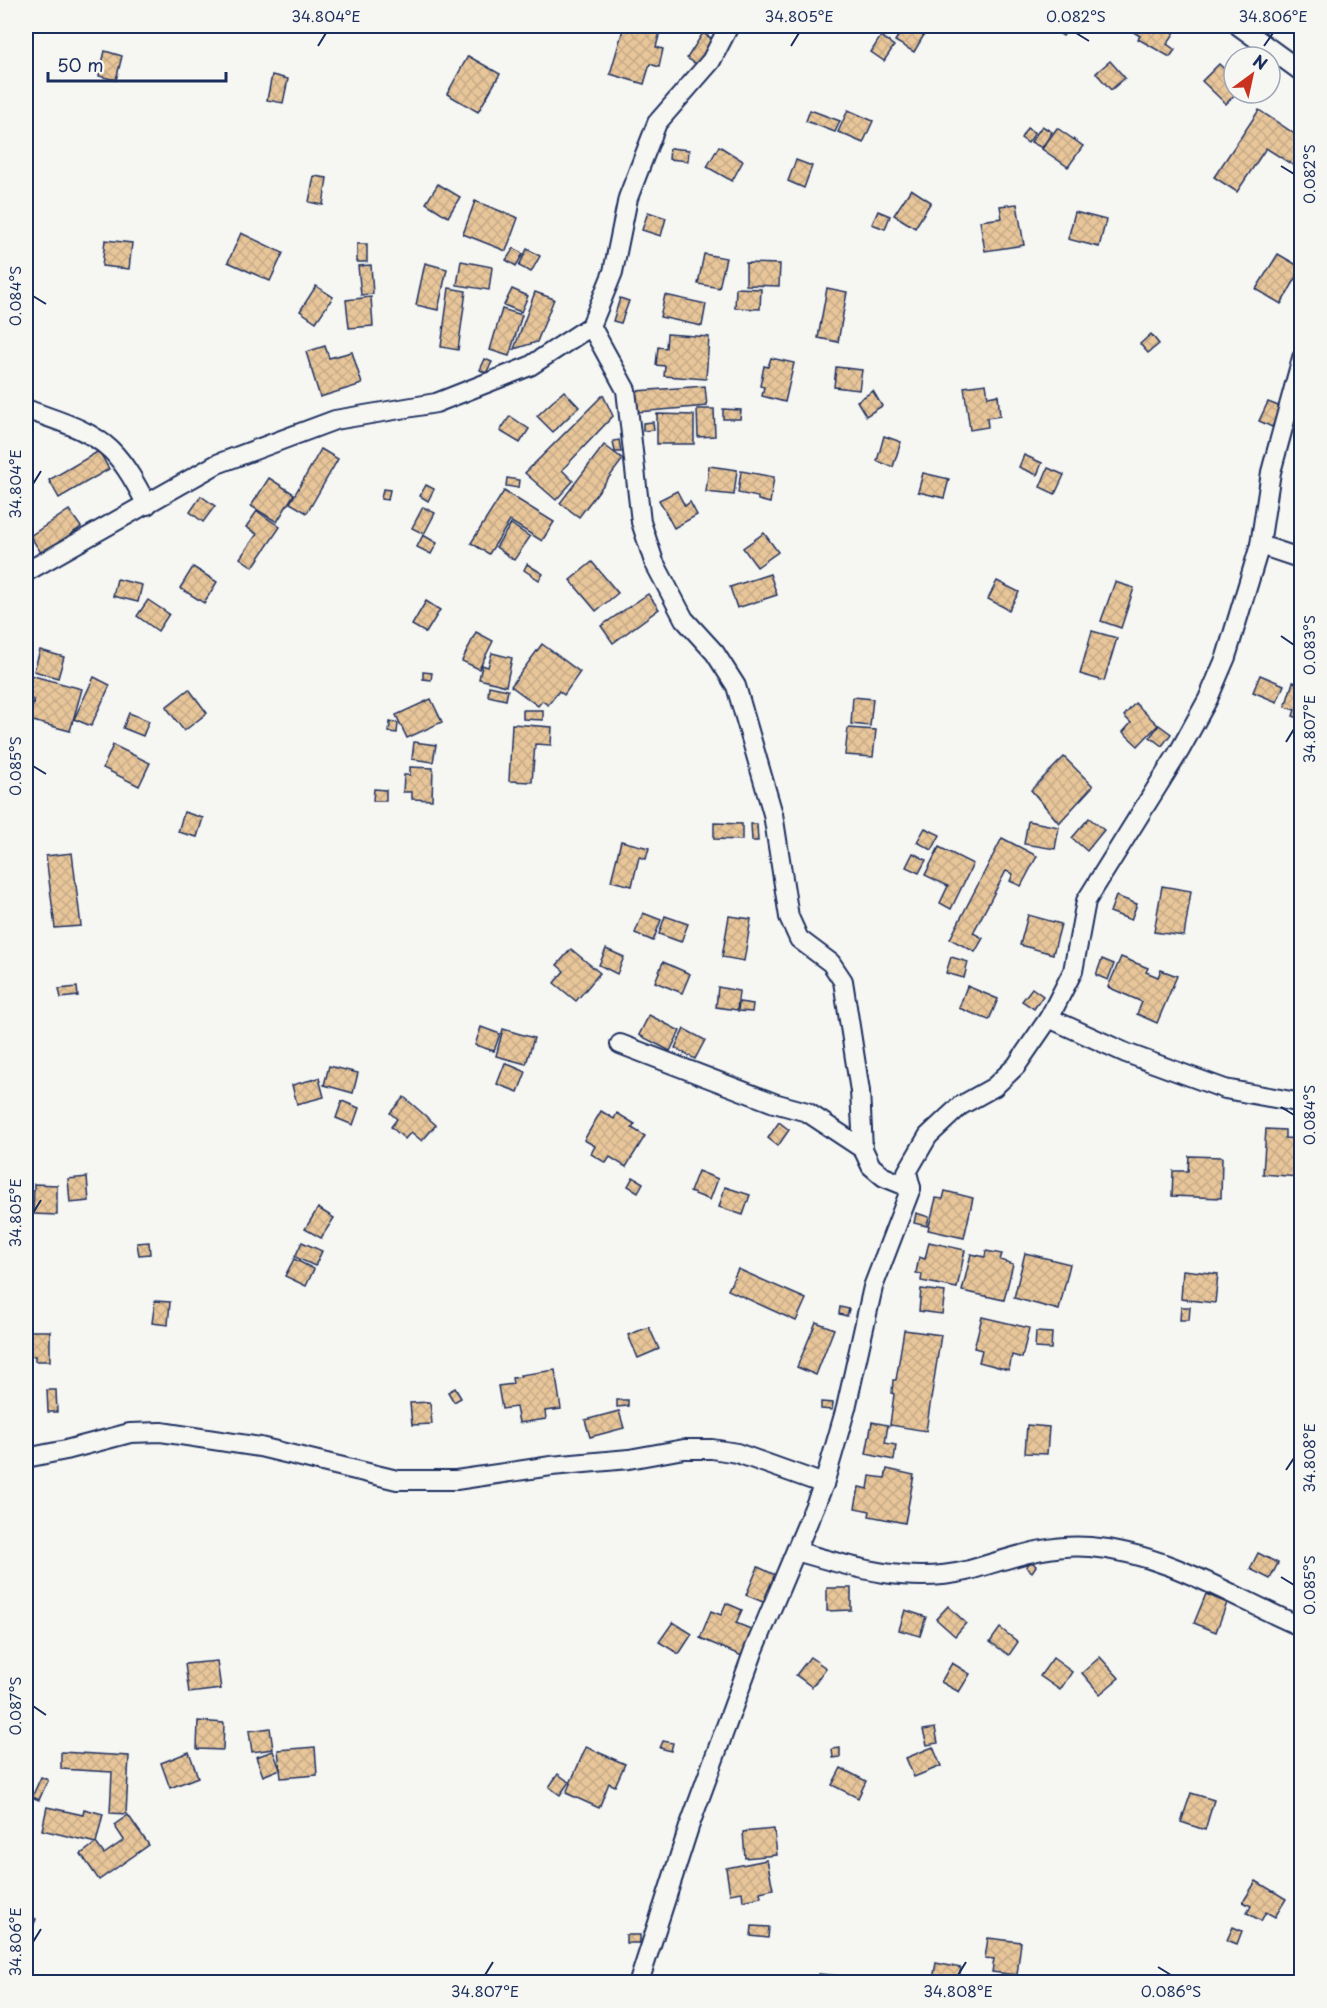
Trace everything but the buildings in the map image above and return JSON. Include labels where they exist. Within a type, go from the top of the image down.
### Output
[{"type":"street","points":[[26,572],[217,464],[335,420],[436,404],[530,366],[591,326],[613,272],[628,198],[657,123],[711,61],[729,26]]},
{"type":"street","points":[[1239,26],[1302,72]]},
{"type":"street","points":[[591,326],[626,390],[640,522],[654,562],[684,619],[715,654],[736,686],[773,814],[789,917],[800,939],[831,963],[843,981],[860,1091],[863,1149],[871,1166],[884,1177],[911,1188]]},
{"type":"street","points":[[639,1983],[689,1827],[754,1650],[824,1484],[846,1408],[873,1287],[911,1188],[907,1172],[928,1136],[960,1106],[994,1087],[1016,1066],[1048,1018],[1073,971],[1086,901],[1174,760],[1208,699],[1226,657],[1260,545],[1272,472],[1302,358]]},
{"type":"street","points":[[26,409],[90,435],[111,450],[130,475],[147,505]]},
{"type":"street","points":[[1260,545],[1302,559]]},
{"type":"street","points":[[1048,1018],[1126,1053],[1225,1089],[1302,1103]]},
{"type":"street","points":[[620,1044],[774,1103],[807,1112],[863,1149]]},
{"type":"street","points":[[26,1458],[130,1433],[161,1432],[260,1447],[397,1480],[456,1480],[550,1466],[629,1459],[684,1449],[712,1449],[737,1453],[824,1484]]},
{"type":"street","points":[[796,1551],[851,1567],[902,1577],[964,1571],[1009,1557],[1042,1551],[1088,1546],[1132,1552],[1186,1571],[1302,1627]]}]
